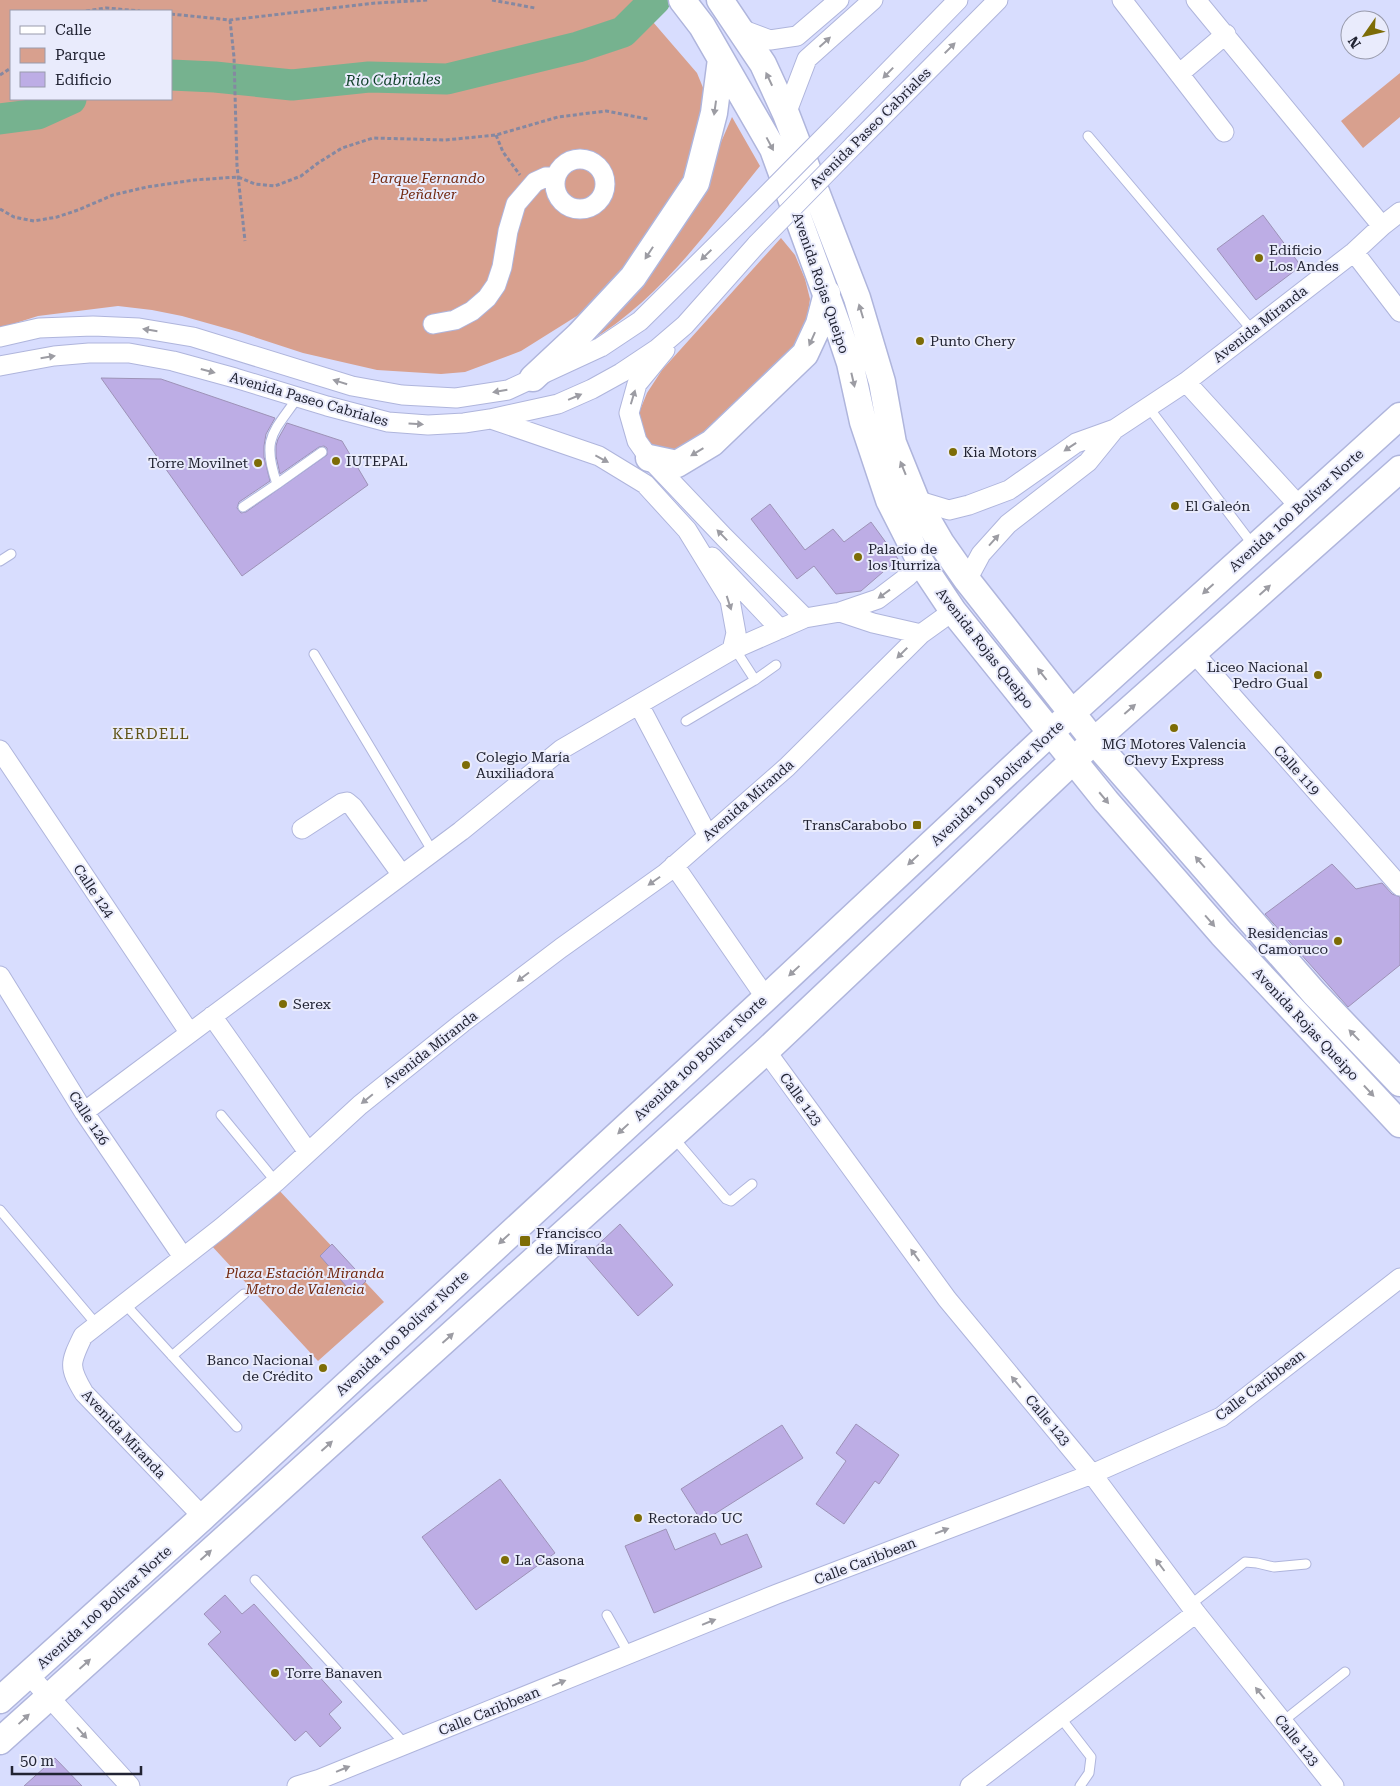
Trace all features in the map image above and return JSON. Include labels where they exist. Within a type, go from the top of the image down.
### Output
[{"type":"main road","name":"Avenida Rojas Queipo","points":[[682,0],[702,26],[773,149],[827,293],[850,363],[863,422],[890,500],[921,563],[953,611],[1073,761],[1222,934],[1400,1124]]},
{"type":"main road","name":"Avenida Rojas Queipo","points":[[722,2],[763,64],[786,114],[857,298],[882,382],[893,443],[916,500],[941,543],[967,580],[1094,741],[1314,994],[1400,1083]]},
{"type":"main road","points":[[533,378],[579,335],[633,277],[696,183],[714,113],[721,59]]},
{"type":"main road","points":[[649,458],[677,464],[712,443],[805,354],[819,324],[827,293]]},
{"type":"main road","name":"Avenida 100 Bolívar Norte","points":[[0,1700],[203,1517],[766,998],[1072,712],[1400,416]]},
{"type":"main road","points":[[0,1741],[766,1051],[1094,741],[1400,469]]},
{"type":"street","points":[[738,28],[770,40],[797,36],[839,0]]},
{"type":"street","points":[[786,114],[807,59],[873,0]]},
{"type":"street","name":"Avenida Paseo Cabriales","points":[[0,337],[39,328],[93,326],[139,328],[193,337],[352,386],[402,395],[456,398],[508,390],[601,347],[640,321],[958,0]]},
{"type":"street","name":"Avenida Paseo Cabriales","points":[[0,366],[54,356],[89,353],[129,353],[173,361],[388,422],[428,425],[490,419],[558,404],[592,390],[621,373],[657,348],[685,325],[757,244],[998,0]]},
{"type":"street","points":[[1122,0],[1224,132]]},
{"type":"street","points":[[1196,0],[1226,34],[1382,226]]},
{"type":"street","points":[[1179,74],[1226,34]]},
{"type":"street","points":[[433,324],[455,320],[472,311],[487,298],[496,285],[502,267],[508,231],[516,204],[535,182],[546,177],[556,176]]},
{"type":"street","name":"Avenida Miranda","points":[[916,500],[950,510],[969,505],[1009,490],[1076,443],[1115,430],[1186,382],[1354,252],[1400,212]]},
{"type":"street","points":[[1354,252],[1400,312]]},
{"type":"street","points":[[685,325],[637,384],[629,413],[636,441],[649,458],[724,537],[806,618]]},
{"type":"street","points":[[1186,382],[1300,507]]},
{"type":"street","points":[[490,419],[598,456],[645,484],[780,629]]},
{"type":"street","name":"Avenida Miranda","points":[[967,580],[981,554],[1008,524],[1088,462],[1115,430]]},
{"type":"street","points":[[687,530],[730,600],[736,633],[734,650]]},
{"type":"street","points":[[84,1112],[433,852],[562,749],[734,650],[806,618],[840,612],[878,599],[907,577],[921,563]]},
{"type":"street","name":"Avenida Miranda","points":[[203,1517],[84,1393],[74,1375],[72,1359],[83,1336],[124,1302],[222,1228],[276,1182],[360,1104],[462,1023],[674,865],[787,767],[921,634],[953,611]]},
{"type":"street","points":[[840,612],[873,623],[921,634]]},
{"type":"street","name":"Calle 119","points":[[1194,654],[1400,886]]},
{"type":"street","points":[[638,705],[708,836]]},
{"type":"street","name":"Calle 124","points":[[0,750],[189,1032]]},
{"type":"street","points":[[302,829],[342,803],[347,802],[353,807],[402,875]]},
{"type":"street","points":[[674,865],[766,998]]},
{"type":"street","name":"Calle 126","points":[[0,976],[84,1112],[183,1257]]},
{"type":"street","points":[[212,1016],[308,1152]]},
{"type":"street","name":"Calle 123","points":[[766,1051],[947,1299],[1092,1474],[1193,1609],[1334,1786]]},
{"type":"street","name":"Calle Caribbean","points":[[297,1786],[322,1782],[405,1744],[786,1591],[1092,1474],[1221,1417],[1400,1278]]},
{"type":"street","points":[[970,1786],[1060,1717],[1193,1609]]},
{"type":"street","points":[[29,1675],[130,1786]]},
{"type":"lane","points":[[1088,136],[1252,330]]},
{"type":"lane","points":[[277,484],[270,463],[269,448],[272,434],[298,397]]},
{"type":"lane","points":[[1149,408],[1254,547]]},
{"type":"lane","points":[[243,507],[322,452]]},
{"type":"lane","points":[[0,562],[11,554]]},
{"type":"lane","points":[[734,650],[755,680]]},
{"type":"lane","points":[[314,654],[433,852]]},
{"type":"lane","points":[[686,721],[755,680],[776,665]]},
{"type":"lane","points":[[220,1115],[276,1182]]},
{"type":"lane","points":[[672,1136],[726,1199],[731,1201],[752,1184]]},
{"type":"lane","points":[[0,1210],[96,1325]]},
{"type":"lane","points":[[172,1356],[244,1294]]},
{"type":"lane","points":[[124,1302],[237,1428]]},
{"type":"lane","points":[[1193,1609],[1245,1562],[1257,1562],[1274,1567],[1306,1564]]},
{"type":"lane","points":[[255,1580],[405,1744]]},
{"type":"lane","points":[[607,1615],[630,1654]]},
{"type":"lane","points":[[1282,1722],[1345,1672]]},
{"type":"lane","points":[[1060,1717],[1091,1757],[1089,1772],[1080,1786]]},
{"type":"path","points":[[172,14],[230,20],[376,3],[429,0]]},
{"type":"path","points":[[492,0],[535,8]]},
{"type":"path","points":[[93,10],[106,8],[129,10]]},
{"type":"path","points":[[230,20],[234,57],[237,166],[245,241]]},
{"type":"path","points":[[0,209],[14,217],[34,221],[57,217],[113,195],[147,187],[194,180],[238,177],[255,184],[275,186],[301,176],[342,148],[374,138],[445,140],[496,135],[558,117],[606,111],[648,119]]},
{"type":"path","points":[[496,135],[503,152],[530,187]]},
{"type":"green space","name":"Parque Fernando Peñalver","points":[[0,0],[634,0],[697,73],[706,95],[690,161],[680,189],[642,249],[588,309],[521,351],[465,372],[441,374],[377,370],[303,353],[239,332],[182,316],[152,310],[118,306],[38,316],[0,328]]},
{"type":"green space","points":[[1400,73],[1400,117],[1363,148],[1341,121]]},
{"type":"green space","points":[[732,117],[760,166],[702,239],[660,285],[614,325],[588,342],[714,158]]},
{"type":"green space","points":[[781,238],[795,255],[805,279],[810,299],[807,319],[790,355],[693,442],[677,451],[653,446],[644,434],[638,415],[647,393],[662,370]]},
{"type":"green space","name":"Plaza Estación Miranda Metro de Valencia","points":[[276,1187],[384,1302],[318,1361],[210,1244]]},
{"type":"building","name":"Edificio Los Andes","points":[[1263,215],[1301,266],[1256,300],[1217,249]]},
{"type":"building","name":"Torre Movilnet","points":[[101,378],[161,379],[275,418],[266,434],[264,446],[264,457],[270,481],[239,502],[237,508],[241,513],[246,512],[327,455],[327,448],[324,446],[319,447],[280,474],[276,446],[287,423],[342,441],[368,485],[242,576]]},
{"type":"building","name":"Palacio de los Iturriza","points":[[770,504],[805,550],[833,529],[844,542],[871,522],[898,559],[861,591],[836,594],[814,566],[797,579],[751,519]]},
{"type":"building","name":"Residencias Camoruco","points":[[1332,864],[1356,889],[1382,883],[1392,894],[1400,897],[1400,965],[1348,1007],[1265,914]]},
{"type":"building","points":[[620,1224],[673,1285],[638,1316],[586,1256]]},
{"type":"building","points":[[332,1244],[366,1281],[353,1294],[320,1256]]},
{"type":"building","points":[[856,1424],[899,1455],[879,1484],[875,1481],[844,1524],[816,1504],[846,1461],[836,1453]]},
{"type":"building","points":[[782,1425],[803,1458],[702,1522],[681,1489]]},
{"type":"building","points":[[500,1479],[555,1553],[476,1610],[422,1537]]},
{"type":"building","points":[[666,1529],[675,1550],[715,1533],[721,1545],[747,1534],[762,1567],[654,1613],[625,1546]]},
{"type":"building","name":"Torre Banaven","points":[[225,1595],[242,1614],[254,1604],[342,1702],[329,1714],[341,1728],[320,1747],[306,1731],[295,1741],[208,1644],[221,1632],[204,1614]]},
{"type":"building","points":[[55,1758],[82,1786],[24,1786]]},
{"type":"waterway","name":"Río Cabriales","points":[[172,75],[215,77],[292,85],[369,77],[447,79],[578,47],[623,32],[655,0]]},
{"type":"waterway","name":"Río Cabriales","points":[[0,119],[38,114],[69,100]]},
{"type":"place","name":"Edificio Los Andes","points":[[1259,258]]},
{"type":"place","name":"Punto Chery","points":[[920,341]]},
{"type":"place","name":"Kia Motors","points":[[953,452]]},
{"type":"place","name":"IUTEPAL","points":[[336,461]]},
{"type":"place","name":"Torre Movilnet","points":[[258,463]]},
{"type":"place","name":"El Galeón","points":[[1175,506]]},
{"type":"place","name":"Palacio de los Iturriza","points":[[858,557]]},
{"type":"place","name":"Liceo Nacional Pedro Gual","points":[[1318,675]]},
{"type":"place","name":"MG Motores Valencia Chevy Express","points":[[1174,728]]},
{"type":"place","name":"Colegio María Auxiliadora","points":[[466,765]]},
{"type":"place","name":"TransCarabobo","points":[[917,825]]},
{"type":"place","name":"Residencias Camoruco","points":[[1338,941]]},
{"type":"place","name":"Serex","points":[[283,1004]]},
{"type":"place","name":"Francisco de Miranda","points":[[525,1241]]},
{"type":"place","name":"Banco Nacional de Crédito","points":[[323,1368]]},
{"type":"place","name":"Rectorado UC","points":[[638,1518]]},
{"type":"place","name":"La Casona","points":[[505,1560]]},
{"type":"place","name":"Torre Banaven","points":[[275,1673]]},
{"type":"district","name":"KERDELL","points":[[151,734]]}]
